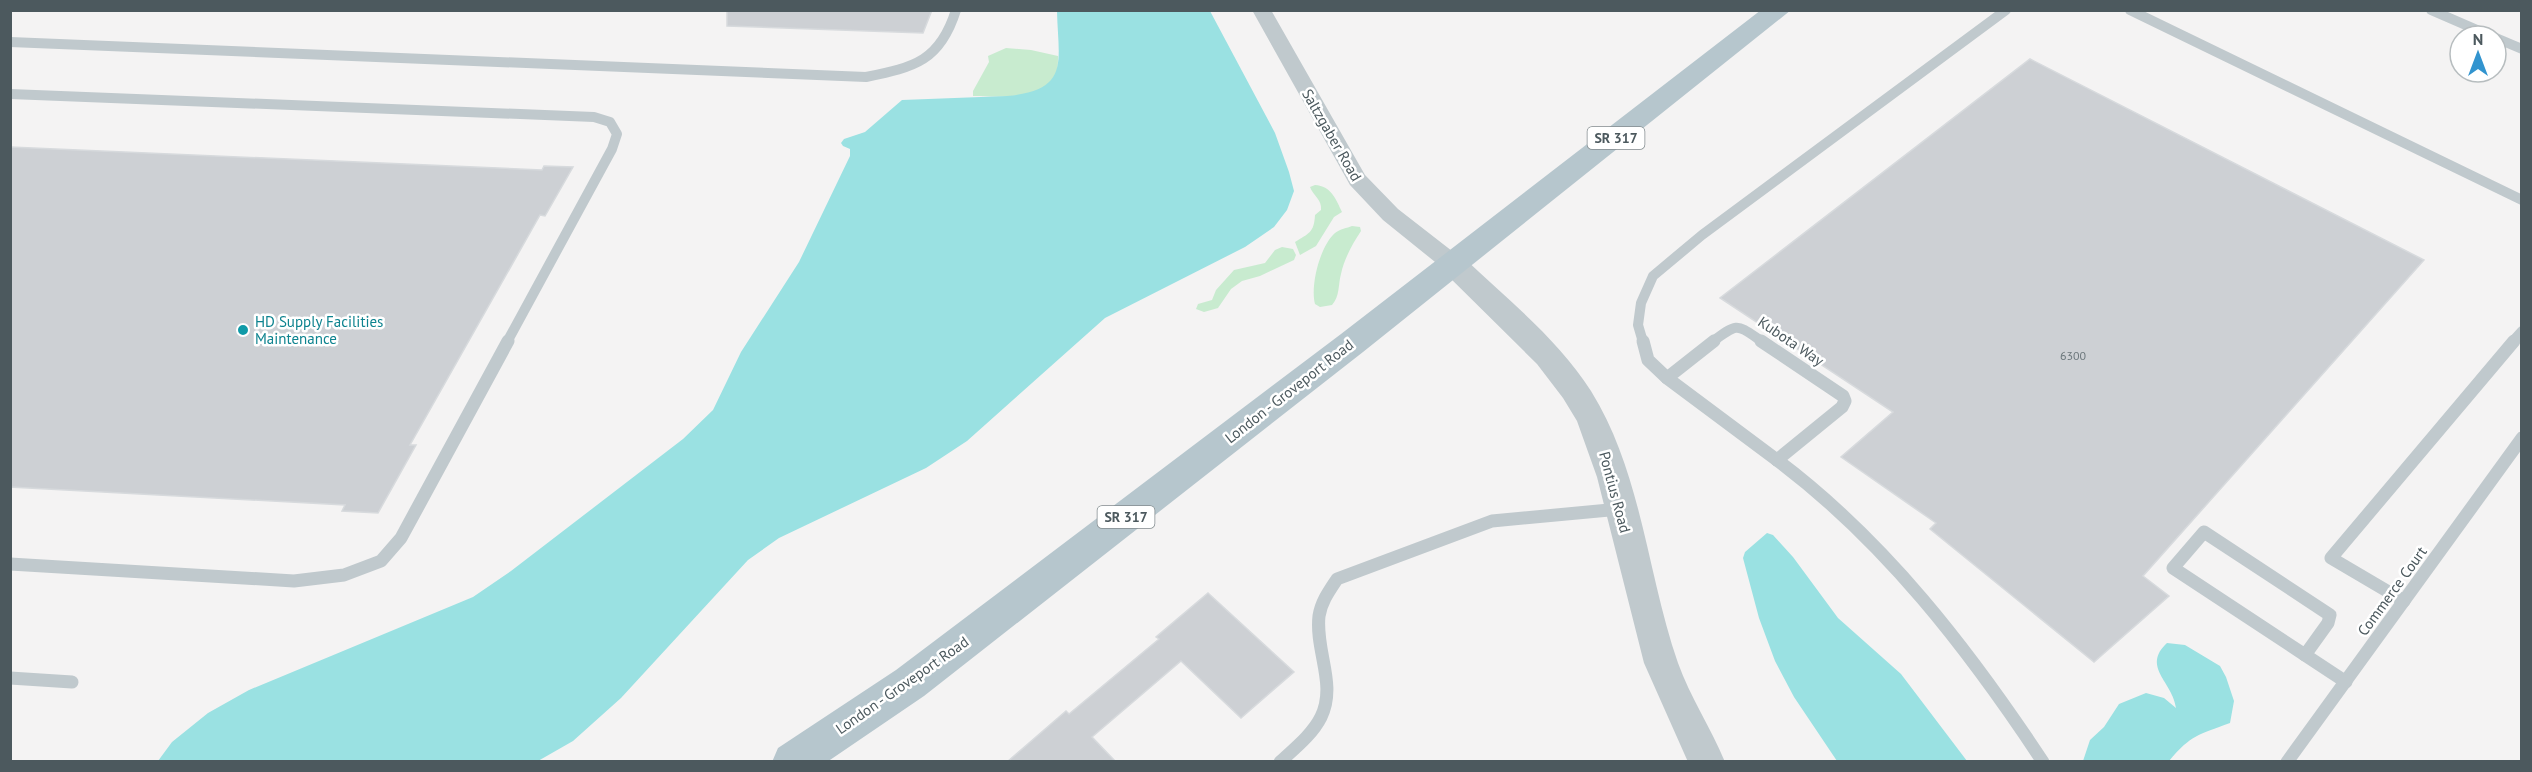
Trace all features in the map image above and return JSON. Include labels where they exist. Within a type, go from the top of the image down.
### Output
[{"type":"main road","name":"London - Groveport Road","points":[[792,762],[910,683],[1454,264],[1778,10]]},
{"type":"street","name":"Saltzgaber Road","points":[[1261,10],[1357,180],[1369,195],[1395,218],[1454,264]]},
{"type":"street","name":"Pontius Road","points":[[1454,264],[1540,350],[1575,391],[1606,452],[1661,663],[1685,719],[1707,762]]},
{"type":"lane","points":[[10,42],[866,77],[907,66],[927,56],[946,39],[956,10]]},
{"type":"lane","points":[[2006,10],[1702,235],[1653,276],[1641,303],[1638,325],[1648,360],[1667,378],[1820,492],[1901,572],[2002,701],[2043,762]]},
{"type":"lane","points":[[2130,10],[2522,200]]},
{"type":"lane","points":[[2431,10],[2463,24]]},
{"type":"lane","points":[[2508,43],[2522,49]]},
{"type":"lane","points":[[10,94],[594,117],[610,122],[617,134],[612,149],[401,538],[381,561],[344,575],[294,581],[10,564]]},
{"type":"lane","name":"Kubota Way","points":[[1667,378],[1732,327],[1740,327],[1843,396],[1845,401],[1842,407],[1777,460]]},
{"type":"lane","points":[[2404,601],[2331,558],[2516,348],[2522,331]]},
{"type":"lane","name":"Commerce Court","points":[[2287,762],[2522,438]]},
{"type":"lane","points":[[1280,762],[1301,742],[1321,716],[1327,691],[1325,668],[1317,637],[1319,611],[1327,591],[1337,579],[1492,521],[1620,509]]},
{"type":"lane","points":[[2305,655],[2328,623],[2330,615],[2204,532],[2173,568],[2305,655],[2346,682]]},
{"type":"lane","points":[[10,678],[72,682]]},
{"type":"green space","points":[[1006,48],[1031,50],[1058,56],[1054,79],[1047,86],[1028,94],[973,96],[973,91],[989,62],[988,56]]},
{"type":"green space","points":[[1315,185],[1329,191],[1342,212],[1334,217],[1316,246],[1300,255],[1295,242],[1310,232],[1315,215],[1321,210],[1320,203],[1310,187]]},
{"type":"green space","points":[[1352,226],[1360,227],[1361,231],[1344,263],[1336,298],[1332,305],[1320,307],[1315,304],[1314,287],[1321,256],[1335,233]]},
{"type":"green space","points":[[1282,247],[1293,249],[1296,255],[1294,260],[1260,276],[1242,281],[1231,289],[1218,308],[1204,312],[1196,309],[1198,304],[1212,300],[1216,290],[1234,270],[1265,263],[1275,250]]},
{"type":"water","points":[[1057,11],[1210,11],[1275,133],[1289,172],[1294,191],[1287,210],[1274,227],[1245,247],[1105,318],[967,441],[926,468],[779,538],[748,560],[621,698],[573,741],[538,761],[158,761],[172,742],[208,713],[249,690],[473,597],[511,571],[683,439],[713,410],[741,352],[799,262],[850,156],[850,149],[841,143],[844,139],[865,132],[902,100],[1007,96],[1028,93],[1042,87],[1051,80],[1056,70],[1059,45]]},
{"type":"water","points":[[1767,533],[1773,535],[1793,557],[1838,618],[1901,674],[1967,761],[1837,761],[1794,697],[1775,661],[1759,618],[1743,558],[1745,552]]},
{"type":"water","points":[[2167,643],[2185,645],[2220,666],[2234,701],[2230,723],[2196,736],[2169,761],[2083,761],[2090,740],[2104,727],[2119,704],[2146,693],[2164,698],[2176,708],[2170,690],[2161,675],[2157,660]]},
{"type":"building","points":[[727,10],[932,10],[923,33],[727,26]]},
{"type":"building","points":[[2030,59],[2424,260],[2143,576],[2169,596],[2094,662],[1930,529],[1936,523],[1841,457],[1893,412],[1720,298]]},
{"type":"building","name":"HD Supply Facilities Maintenance","points":[[10,147],[542,170],[544,166],[573,167],[545,216],[540,215],[410,445],[416,445],[378,513],[342,511],[345,505],[10,487]]},
{"type":"building","points":[[1208,593],[1294,672],[1241,718],[1181,661],[1092,737],[1116,762],[1007,762],[1066,711],[1069,714],[1159,639],[1156,637]]},
{"type":"place","name":"HD Supply Facilities Maintenance","points":[[243,330]]}]
